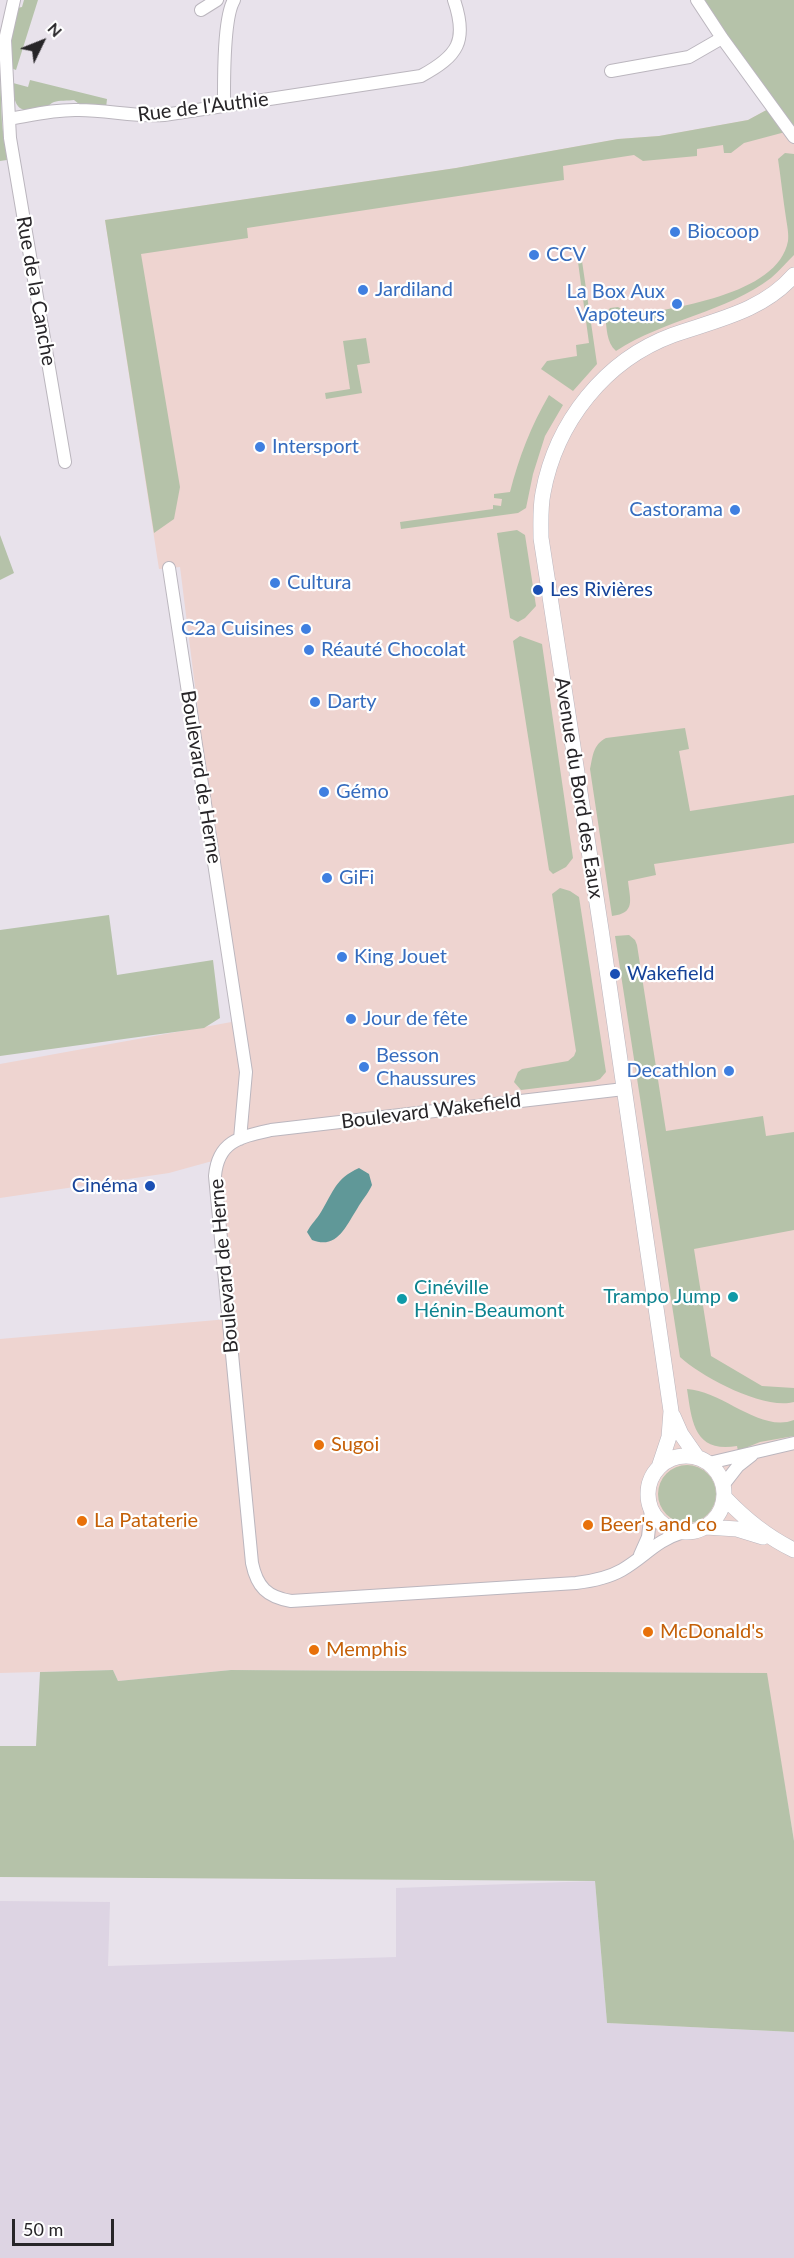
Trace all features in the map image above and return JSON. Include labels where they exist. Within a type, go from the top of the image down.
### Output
[{"type":"street","points":[[9,119],[5,40],[14,0]]},
{"type":"street","points":[[201,10],[217,0]]},
{"type":"street","name":"Rue de l'Authie","points":[[9,119],[53,111],[79,110],[149,116],[421,76],[438,67],[457,46],[461,29],[454,0]]},
{"type":"street","points":[[697,0],[794,137]]},
{"type":"street","points":[[224,106],[230,1]]},
{"type":"street","points":[[611,71],[689,57],[722,38]]},
{"type":"street","name":"Rue de la Canche","points":[[9,119],[10,138],[65,462]]},
{"type":"street","name":"Avenue du Bord des Eaux","points":[[659,1467],[669,1437],[671,1411],[541,538],[543,494],[548,472],[564,429],[579,407],[601,382],[635,354],[651,345],[727,318],[754,305],[787,285],[794,275]]},
{"type":"street","name":"Boulevard de Herne","points":[[169,568],[246,1072],[240,1139],[221,1152],[217,1160],[215,1176],[252,1563],[258,1585],[264,1591],[280,1599],[304,1601],[594,1581],[623,1570],[669,1537],[683,1532]]},
{"type":"street","name":"Boulevard Wakefield","points":[[240,1139],[255,1133],[289,1128],[624,1089]]},
{"type":"street","name":"Avenue du Bord des Eaux","points":[[671,1411],[681,1434],[703,1460]]},
{"type":"street","points":[[640,1557],[648,1537],[651,1510],[648,1487],[659,1467],[677,1456],[703,1460],[794,1443]]},
{"type":"street","points":[[651,1510],[664,1525],[673,1530],[695,1531],[705,1527],[721,1511],[724,1491],[738,1466],[758,1451]]},
{"type":"street","points":[[703,1460],[720,1475],[724,1491],[741,1515],[772,1539]]},
{"type":"street","points":[[705,1527],[737,1529],[772,1539],[794,1550]]},
{"type":"shaded area","points":[[772,107],[794,137],[794,1841],[766,1673],[231,1670],[118,1681],[113,1670],[0,1673],[0,1339],[228,1319],[216,1160],[169,1173],[0,1198],[0,1064],[237,1021],[180,567],[159,569],[105,220],[456,168],[618,139],[659,136],[748,120]]},
{"type":"shaded area","points":[[595,1881],[607,2023],[794,2032],[794,2258],[0,2258],[0,1901],[110,1902],[108,1966],[396,1957],[396,1888]]},
{"type":"green space","points":[[24,0],[38,0],[16,70],[11,68],[9,47],[17,8],[22,7]]},
{"type":"green space","points":[[697,0],[794,0],[794,137],[789,131],[744,143],[731,153],[724,153],[723,145],[697,149],[697,156],[643,161],[634,155],[563,166],[564,180],[247,228],[248,238],[141,254],[180,487],[174,519],[154,533],[105,220],[456,168],[618,139],[659,136],[748,120],[772,107]]},
{"type":"green space","points":[[0,72],[2,124],[7,160],[0,161]]},
{"type":"green space","points":[[30,80],[107,99],[106,108],[79,104],[74,100],[56,101],[37,110],[24,110],[14,99],[13,83],[28,87]]},
{"type":"green space","points":[[785,153],[794,154],[794,255],[771,278],[754,290],[716,308],[655,331],[616,351],[610,343],[607,330],[605,315],[610,308],[618,307],[625,311],[626,317],[694,304],[744,287],[765,275],[780,260],[788,241],[778,159]]},
{"type":"green space","points":[[582,261],[597,364],[573,391],[541,369],[547,361],[577,356],[576,345],[589,343],[578,262]]},
{"type":"green space","points":[[366,338],[370,363],[357,365],[362,393],[326,399],[325,393],[350,389],[343,341]]},
{"type":"green space","points":[[549,395],[563,405],[545,436],[533,474],[526,508],[518,513],[401,529],[400,522],[493,509],[493,505],[501,506],[502,499],[494,498],[494,494],[510,492],[526,442]]},
{"type":"green space","points":[[517,530],[525,535],[536,606],[518,622],[510,618],[497,533]]},
{"type":"green space","points":[[0,535],[14,573],[0,580]]},
{"type":"green space","points":[[520,636],[542,644],[573,858],[566,867],[553,874],[549,870],[513,641]]},
{"type":"green space","points":[[685,728],[689,749],[679,751],[690,811],[794,795],[794,843],[654,864],[656,875],[628,881],[630,905],[625,912],[612,916],[590,769],[594,751],[598,744],[606,738]]},
{"type":"green space","points":[[560,888],[579,897],[606,1072],[595,1081],[521,1090],[514,1082],[518,1072],[522,1069],[568,1061],[576,1051],[552,894]]},
{"type":"green space","points":[[109,915],[117,975],[213,960],[220,1018],[204,1028],[0,1056],[0,930]]},
{"type":"green space","points":[[629,935],[637,945],[666,1131],[763,1116],[766,1136],[794,1132],[794,1230],[694,1249],[711,1356],[762,1386],[794,1388],[794,1402],[781,1403],[750,1397],[703,1374],[680,1357],[615,936]]},
{"type":"green space","points":[[687,1389],[701,1391],[768,1421],[794,1420],[794,1436],[760,1442],[738,1451],[737,1446],[712,1445],[698,1432],[691,1413]]},
{"type":"green space","points":[[687,1465],[703,1470],[711,1478],[716,1494],[711,1510],[703,1518],[687,1523],[671,1518],[663,1510],[658,1494],[663,1478],[671,1470]]},
{"type":"green space","points":[[113,1670],[118,1681],[231,1670],[767,1673],[794,1841],[794,2032],[607,2023],[595,1881],[0,1877],[0,1746],[36,1746],[40,1672]]},
{"type":"water","points":[[359,1168],[369,1174],[372,1185],[349,1222],[340,1235],[328,1242],[312,1240],[307,1232],[336,1186]]},
{"type":"place","name":"Biocoop","points":[[675,232]]},
{"type":"place","name":"CCV","points":[[534,255]]},
{"type":"place","name":"Jardiland","points":[[363,290]]},
{"type":"place","name":"La Box Aux Vapoteurs","points":[[677,304]]},
{"type":"place","name":"Intersport","points":[[260,447]]},
{"type":"place","name":"Castorama","points":[[735,510]]},
{"type":"place","name":"Cultura","points":[[275,583]]},
{"type":"place","name":"Les Rivières","points":[[538,590]]},
{"type":"place","name":"C2a Cuisines","points":[[306,629]]},
{"type":"place","name":"Réauté Chocolat","points":[[309,650]]},
{"type":"place","name":"Darty","points":[[315,702]]},
{"type":"place","name":"Gémo","points":[[324,792]]},
{"type":"place","name":"GiFi","points":[[327,878]]},
{"type":"place","name":"King Jouet","points":[[342,957]]},
{"type":"place","name":"Wakefield","points":[[615,974]]},
{"type":"place","name":"Jour de fête","points":[[351,1019]]},
{"type":"place","name":"Besson Chaussures","points":[[364,1067]]},
{"type":"place","name":"Decathlon","points":[[729,1071]]},
{"type":"place","name":"Cinéma","points":[[150,1186]]},
{"type":"place","name":"Trampo Jump","points":[[733,1297]]},
{"type":"place","name":"Cinéville Hénin-Beaumont","points":[[402,1299]]},
{"type":"place","name":"Sugoi","points":[[319,1445]]},
{"type":"place","name":"La Pataterie","points":[[82,1521]]},
{"type":"place","name":"Beer's and co","points":[[588,1525]]},
{"type":"place","name":"McDonald's","points":[[648,1632]]},
{"type":"place","name":"Memphis","points":[[314,1650]]}]
